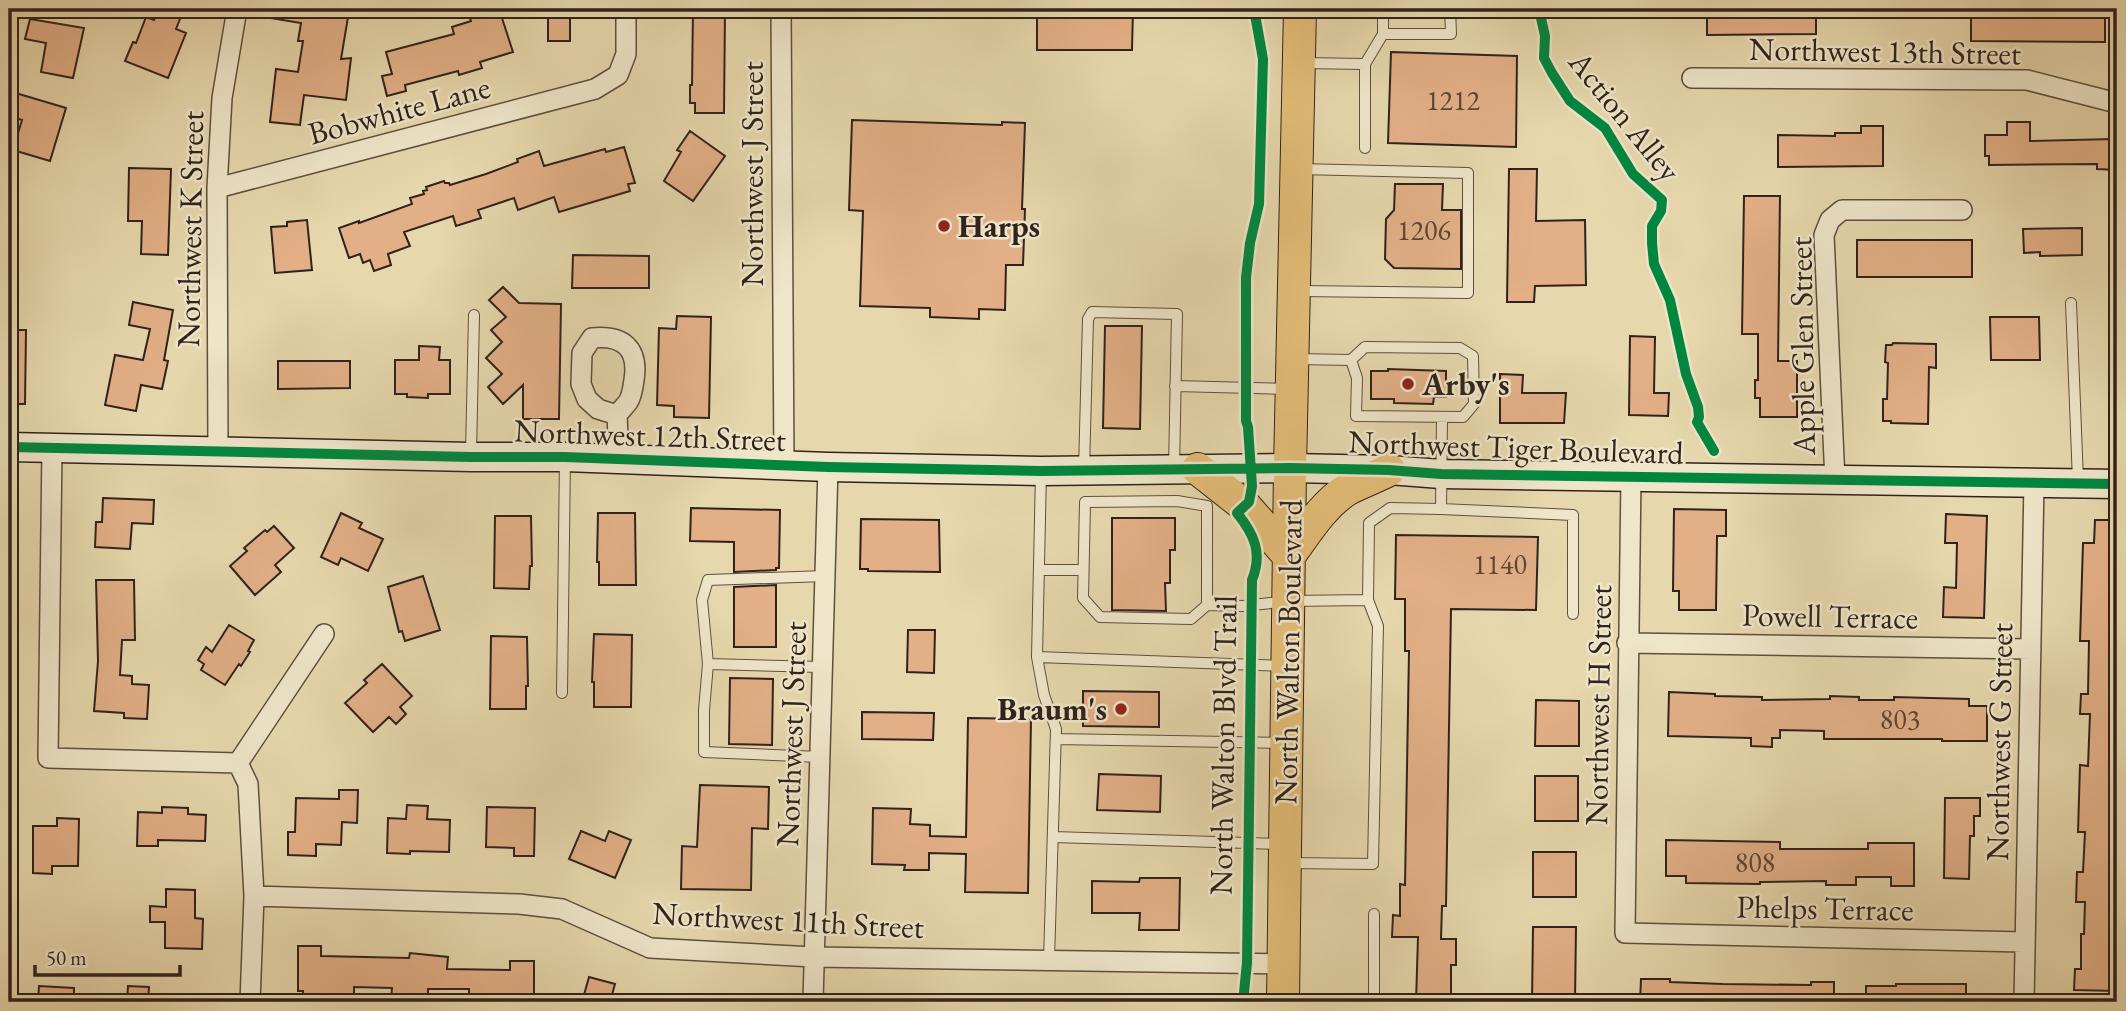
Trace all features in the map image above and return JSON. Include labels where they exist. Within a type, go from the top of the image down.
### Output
[{"type":"main road","name":"North Walton Boulevard","points":[[1283,1002],[1290,468],[1300,9]]},
{"type":"main road","points":[[1186,469],[1245,506],[1289,556],[1312,524],[1334,500],[1346,490],[1389,470]]},
{"type":"street","name":"Northwest K Street","points":[[218,452],[218,188],[222,98],[237,9]]},
{"type":"street","name":"Bobwhite Lane","points":[[218,188],[595,89],[618,75],[626,54],[626,9]]},
{"type":"street","name":"Northwest J Street","points":[[781,9],[783,466]]},
{"type":"street","name":"Northwest 13th Street","points":[[1692,78],[2027,80],[2117,103]]},
{"type":"street","name":"Apple Glen Street","points":[[1835,481],[1825,235],[1830,220],[1842,210],[1962,210]]},
{"type":"street","points":[[617,415],[619,459]]},
{"type":"street","name":"Northwest 12th Street","points":[[9,447],[565,457],[783,466],[1041,471],[1290,468]]},
{"type":"street","points":[[52,448],[48,758],[238,763]]},
{"type":"street","name":"Northwest J Street","points":[[813,1002],[828,467]]},
{"type":"street","name":"Northwest Tiger Boulevard","points":[[1290,468],[1441,474],[2117,484]]},
{"type":"street","name":"Northwest H Street","points":[[1625,933],[1630,477]]},
{"type":"street","name":"Northwest G Street","points":[[2024,1002],[2034,483]]},
{"type":"street","points":[[238,763],[324,634]]},
{"type":"street","name":"Powell Terrace","points":[[1627,643],[2031,649]]},
{"type":"street","points":[[238,763],[248,784],[254,896],[250,1002]]},
{"type":"street","name":"Northwest 11th Street","points":[[254,896],[519,904],[562,909],[650,948],[814,957],[1284,964]]},
{"type":"street","name":"Phelps Terrace","points":[[1625,933],[2024,942]]},
{"type":"lane","points":[[1364,148],[1365,64],[1383,34],[1383,9]]},
{"type":"lane","points":[[1383,34],[1451,34],[1450,9]]},
{"type":"lane","points":[[1299,63],[1365,64]]},
{"type":"lane","points":[[1294,290],[1468,293],[1468,173],[1297,169]]},
{"type":"lane","points":[[2071,303],[2078,484]]},
{"type":"lane","points":[[1084,471],[1088,319],[1092,312],[1177,314],[1175,386],[1186,469]]},
{"type":"lane","points":[[471,457],[474,315]]},
{"type":"lane","points":[[1175,386],[1292,374],[1352,360],[1365,347],[1460,348],[1473,356],[1474,404],[1462,417],[1356,416],[1357,378],[1352,360]]},
{"type":"lane","points":[[1441,509],[1442,417]]},
{"type":"lane","points":[[562,693],[565,457]]},
{"type":"lane","points":[[1041,471],[1037,657],[1044,695],[1056,729],[1049,960]]},
{"type":"lane","points":[[1207,605],[1207,506],[1177,501],[1085,502],[1083,598],[1100,617],[1191,619],[1207,605],[1243,607],[1289,601],[1368,600]]},
{"type":"lane","points":[[1053,837],[1285,854],[1373,864],[1378,626],[1368,600],[1369,523],[1391,508],[1573,515],[1573,614]]},
{"type":"lane","points":[[1039,569],[1083,569]]},
{"type":"lane","points":[[820,757],[704,752],[708,664],[702,600],[708,580],[825,576]]},
{"type":"lane","points":[[1037,657],[1288,666]]},
{"type":"lane","points":[[708,664],[822,667]]},
{"type":"lane","points":[[1056,739],[1287,743]]},
{"type":"lane","points":[[1374,914],[1374,1002]]},
{"type":"building","points":[[158,9],[184,9],[176,29],[186,33],[168,78],[125,61],[133,42],[136,43],[146,17],[154,20]]},
{"type":"building","points":[[271,9],[343,9],[342,16],[348,17],[341,59],[351,58],[346,100],[304,95],[300,125],[270,122],[276,69],[298,72],[303,41],[298,41],[301,23],[270,18]]},
{"type":"building","points":[[467,9],[486,9],[488,16],[500,12],[513,52],[480,62],[482,68],[459,75],[458,71],[405,85],[406,91],[387,96],[382,76],[392,74],[386,52],[454,34],[452,27],[471,21]]},
{"type":"building","points":[[548,9],[570,9],[570,41],[548,41]]},
{"type":"building","points":[[693,9],[725,9],[724,113],[695,113],[695,103],[690,103]]},
{"type":"building","points":[[1037,9],[1133,9],[1132,50],[1037,50]]},
{"type":"building","points":[[1707,9],[1816,9],[1816,34],[1707,35]]},
{"type":"building","points":[[2063,9],[2105,12],[2105,42],[1971,41],[1971,11]]},
{"type":"building","points":[[30,19],[84,28],[73,78],[41,72],[46,43],[25,39]]},
{"type":"building","points":[[1391,52],[1517,56],[1516,147],[1388,143]]},
{"type":"building","points":[[9,91],[66,108],[50,161],[13,150],[22,120],[9,116]]},
{"type":"building","name":"Harps","points":[[852,120],[1002,125],[1002,122],[1025,123],[1023,265],[1006,265],[1005,310],[979,309],[979,319],[930,317],[930,308],[860,306],[863,211],[849,210]]},
{"type":"building","points":[[2007,122],[2030,122],[2030,141],[2117,141],[2117,170],[2097,169],[2097,164],[1989,165],[1989,156],[1985,156],[1985,135],[2007,135]]},
{"type":"building","points":[[1861,126],[1883,126],[1883,166],[1778,167],[1778,135],[1835,136],[1835,133],[1861,133]]},
{"type":"building","points":[[690,131],[725,156],[693,201],[664,181],[681,152],[677,150]]},
{"type":"building","points":[[624,147],[635,183],[628,184],[630,191],[559,212],[554,197],[518,210],[514,198],[478,210],[481,218],[456,226],[453,216],[404,232],[410,246],[388,254],[391,265],[374,271],[370,260],[363,263],[360,254],[349,258],[339,228],[412,204],[410,198],[424,194],[426,187],[444,181],[450,185],[486,174],[539,151],[544,166],[605,149],[606,152]]},
{"type":"building","points":[[129,168],[171,169],[168,255],[141,254],[142,221],[128,221]]},
{"type":"building","points":[[1509,169],[1537,169],[1536,221],[1585,220],[1586,285],[1535,286],[1534,302],[1507,302]]},
{"type":"building","points":[[1395,184],[1443,184],[1442,210],[1461,210],[1461,269],[1394,268],[1385,259],[1386,219],[1394,210]]},
{"type":"building","points":[[1744,196],[1780,196],[1778,361],[1797,361],[1797,417],[1760,417],[1760,398],[1755,398],[1755,380],[1758,380],[1758,334],[1742,334]]},
{"type":"building","points":[[307,220],[312,270],[275,273],[271,227]]},
{"type":"building","points":[[2082,228],[2082,255],[2040,256],[2040,252],[2024,253],[2023,229]]},
{"type":"building","points":[[1857,240],[1972,240],[1972,277],[1857,277]]},
{"type":"building","points":[[573,255],[649,256],[649,288],[572,288]]},
{"type":"building","points":[[503,287],[519,303],[561,304],[559,419],[523,419],[523,385],[503,404],[488,387],[502,374],[486,358],[502,342],[491,330],[506,317],[489,300]]},
{"type":"building","points":[[133,302],[173,310],[162,389],[141,385],[136,411],[105,405],[115,355],[143,360],[150,329],[129,325]]},
{"type":"building","points":[[677,316],[711,317],[709,418],[674,417],[674,406],[657,405],[659,328],[676,329]]},
{"type":"building","points":[[1990,317],[2039,317],[2040,360],[1991,360]]},
{"type":"building","points":[[1105,326],[1142,326],[1140,429],[1103,428]]},
{"type":"building","points":[[9,330],[26,330],[25,404],[9,404]]},
{"type":"building","points":[[1630,336],[1655,337],[1654,393],[1669,393],[1668,416],[1629,415]]},
{"type":"building","points":[[1936,344],[1936,368],[1929,367],[1928,424],[1883,421],[1883,399],[1887,399],[1886,345]]},
{"type":"building","points":[[419,346],[440,347],[439,360],[450,360],[450,394],[428,394],[428,398],[395,394],[395,360],[419,360]]},
{"type":"building","points":[[278,361],[350,361],[350,388],[278,389]]},
{"type":"building","name":"Arby's","points":[[1371,371],[1446,371],[1446,397],[1434,397],[1433,404],[1394,403],[1394,399],[1371,399]]},
{"type":"building","points":[[1500,374],[1523,375],[1522,393],[1566,393],[1564,423],[1500,423]]},
{"type":"building","points":[[103,498],[154,500],[153,524],[132,523],[130,549],[95,547],[96,522],[102,522]]},
{"type":"building","points":[[691,508],[780,510],[779,568],[734,572],[734,542],[690,541]]},
{"type":"building","points":[[1674,509],[1726,510],[1726,536],[1717,536],[1716,610],[1679,610],[1679,591],[1673,591]]},
{"type":"building","points":[[341,513],[362,523],[359,528],[383,539],[368,571],[341,558],[338,565],[321,557]]},
{"type":"building","points":[[598,513],[635,513],[636,585],[599,585]]},
{"type":"building","points":[[1946,514],[1987,516],[1984,618],[1943,617],[1944,587],[1956,588],[1957,543],[1945,543]]},
{"type":"building","points":[[495,516],[531,516],[532,566],[529,589],[494,588]]},
{"type":"building","points":[[1112,518],[1175,518],[1175,550],[1170,550],[1170,583],[1165,583],[1166,611],[1112,610]]},
{"type":"building","points":[[861,519],[939,520],[940,572],[860,569]]},
{"type":"building","points":[[2095,520],[2117,520],[2117,571],[2111,571],[2111,608],[2115,608],[2113,658],[2117,658],[2117,715],[2112,715],[2111,747],[2117,747],[2117,763],[2111,763],[2110,798],[2116,798],[2117,815],[2114,873],[2117,873],[2117,991],[2074,990],[2075,969],[2081,969],[2085,902],[2076,902],[2077,872],[2083,872],[2085,832],[2078,832],[2080,765],[2088,766],[2090,714],[2080,714],[2081,694],[2088,694],[2089,641],[2080,641],[2083,543],[2094,543]]},
{"type":"building","points":[[274,526],[294,548],[275,565],[281,572],[255,595],[230,566],[247,551],[244,548]]},
{"type":"building","points":[[1396,535],[1538,537],[1536,610],[1451,609],[1446,906],[1442,906],[1441,939],[1456,939],[1456,965],[1451,965],[1451,1002],[1416,1002],[1418,937],[1392,937],[1393,915],[1400,916],[1400,884],[1405,885],[1409,651],[1405,651],[1405,599],[1395,599]]},
{"type":"building","points":[[423,576],[440,630],[405,641],[402,631],[399,632],[388,587]]},
{"type":"building","points":[[96,580],[134,580],[135,640],[122,640],[120,675],[132,676],[132,684],[149,685],[147,719],[124,718],[124,713],[94,711],[98,661]]},
{"type":"building","points":[[776,585],[776,647],[734,647],[734,587]]},
{"type":"building","points":[[229,625],[254,640],[241,666],[239,664],[225,685],[201,670],[204,664],[198,660],[206,647],[212,652]]},
{"type":"building","points":[[908,630],[935,630],[934,673],[907,672]]},
{"type":"building","points":[[594,634],[632,635],[631,707],[594,707]]},
{"type":"building","points":[[491,636],[527,637],[526,709],[490,709]]},
{"type":"building","points":[[382,664],[412,696],[400,707],[406,714],[396,724],[389,717],[373,732],[345,703],[367,683],[364,680]]},
{"type":"building","points":[[730,678],[773,679],[772,745],[729,744]]},
{"type":"building","name":"Braum's","points":[[1083,691],[1159,692],[1159,727],[1083,726]]},
{"type":"building","points":[[1669,692],[1762,697],[1762,700],[1830,699],[1830,696],[1859,697],[1859,700],[1894,700],[1894,697],[1969,699],[1969,706],[1987,706],[1987,741],[1824,739],[1824,731],[1780,730],[1780,738],[1772,738],[1772,747],[1751,746],[1751,738],[1668,736]]},
{"type":"building","points":[[1536,700],[1579,701],[1579,746],[1535,746]]},
{"type":"building","points":[[862,712],[934,713],[933,740],[862,739]]},
{"type":"building","points":[[968,718],[1031,719],[1028,893],[965,892],[966,854],[929,853],[929,870],[904,870],[905,865],[872,864],[873,808],[911,809],[910,824],[930,825],[930,836],[966,837]]},
{"type":"building","points":[[1099,774],[1161,776],[1160,812],[1097,810]]},
{"type":"building","points":[[1535,776],[1578,776],[1578,821],[1535,821]]},
{"type":"building","points":[[700,785],[769,787],[768,829],[752,828],[751,890],[681,889],[682,846],[697,847]]},
{"type":"building","points":[[339,790],[358,790],[357,823],[342,822],[341,845],[316,844],[316,856],[288,855],[288,832],[295,832],[296,798],[339,799]]},
{"type":"building","points":[[1945,798],[1980,798],[1980,816],[1974,816],[1974,836],[1970,836],[1969,879],[1944,878]]},
{"type":"building","points":[[407,805],[428,806],[427,819],[450,820],[449,852],[387,853],[388,818],[406,819]]},
{"type":"building","points":[[162,807],[188,808],[188,814],[206,815],[205,841],[158,840],[158,846],[137,846],[138,812],[162,813]]},
{"type":"building","points":[[487,807],[535,808],[534,856],[514,856],[514,848],[486,847]]},
{"type":"building","points":[[57,818],[79,819],[78,866],[52,866],[52,874],[33,873],[33,826],[57,826]]},
{"type":"building","points":[[581,831],[605,841],[609,831],[631,840],[615,878],[569,859]]},
{"type":"building","points":[[1666,840],[1780,842],[1780,849],[1868,849],[1868,843],[1914,843],[1914,886],[1891,886],[1891,877],[1856,877],[1856,885],[1826,885],[1826,881],[1686,883],[1686,876],[1666,876]]},
{"type":"building","points":[[1533,852],[1576,852],[1576,897],[1533,897]]},
{"type":"building","points":[[1140,878],[1180,878],[1179,930],[1139,930],[1140,913],[1092,913],[1092,881],[1139,882]]},
{"type":"building","points":[[166,889],[195,890],[195,918],[203,919],[202,949],[165,948],[165,922],[150,922],[150,906],[166,907]]},
{"type":"building","points":[[1533,927],[1576,927],[1575,1002],[1532,1002]]},
{"type":"building","points":[[298,946],[321,946],[321,956],[409,958],[410,953],[448,957],[447,969],[510,970],[510,961],[534,961],[534,1002],[475,1002],[476,996],[469,996],[469,989],[428,989],[428,1000],[391,999],[392,988],[354,987],[354,1002],[328,1002],[329,996],[303,996],[303,991],[298,991]]},
{"type":"building","points":[[589,977],[615,984],[610,1002],[582,1002]]},
{"type":"building","points":[[1641,979],[1723,984],[1811,985],[1811,982],[1834,982],[1834,1002],[1640,1002]]},
{"type":"building","points":[[1966,984],[1966,1002],[1866,1002],[1866,986]]},
{"type":"building","points":[[39,986],[74,988],[74,1002],[38,1002]]},
{"type":"building","points":[[128,986],[149,987],[148,1002],[127,1002]]},
{"type":"cycle path","name":"North Walton Blvd Trail","points":[[1243,1002],[1247,963],[1252,580],[1257,552],[1252,536],[1237,513],[1249,502],[1252,486],[1246,421],[1246,278],[1250,243],[1259,204],[1263,59],[1254,9]]},
{"type":"cycle path","name":"Action Alley","points":[[1539,9],[1545,36],[1544,58],[1570,101],[1605,128],[1633,174],[1662,200],[1661,211],[1652,226],[1654,264],[1670,300],[1686,374],[1698,407],[1697,422],[1714,451]]},
{"type":"cycle path","points":[[9,447],[565,457],[828,467],[1041,471],[1290,468],[1441,474],[2117,484]]},
{"type":"place","name":"Harps","points":[[944,226]]},
{"type":"place","name":"Arby's","points":[[1408,384]]},
{"type":"place","name":"Braum's","points":[[1121,709]]}]
